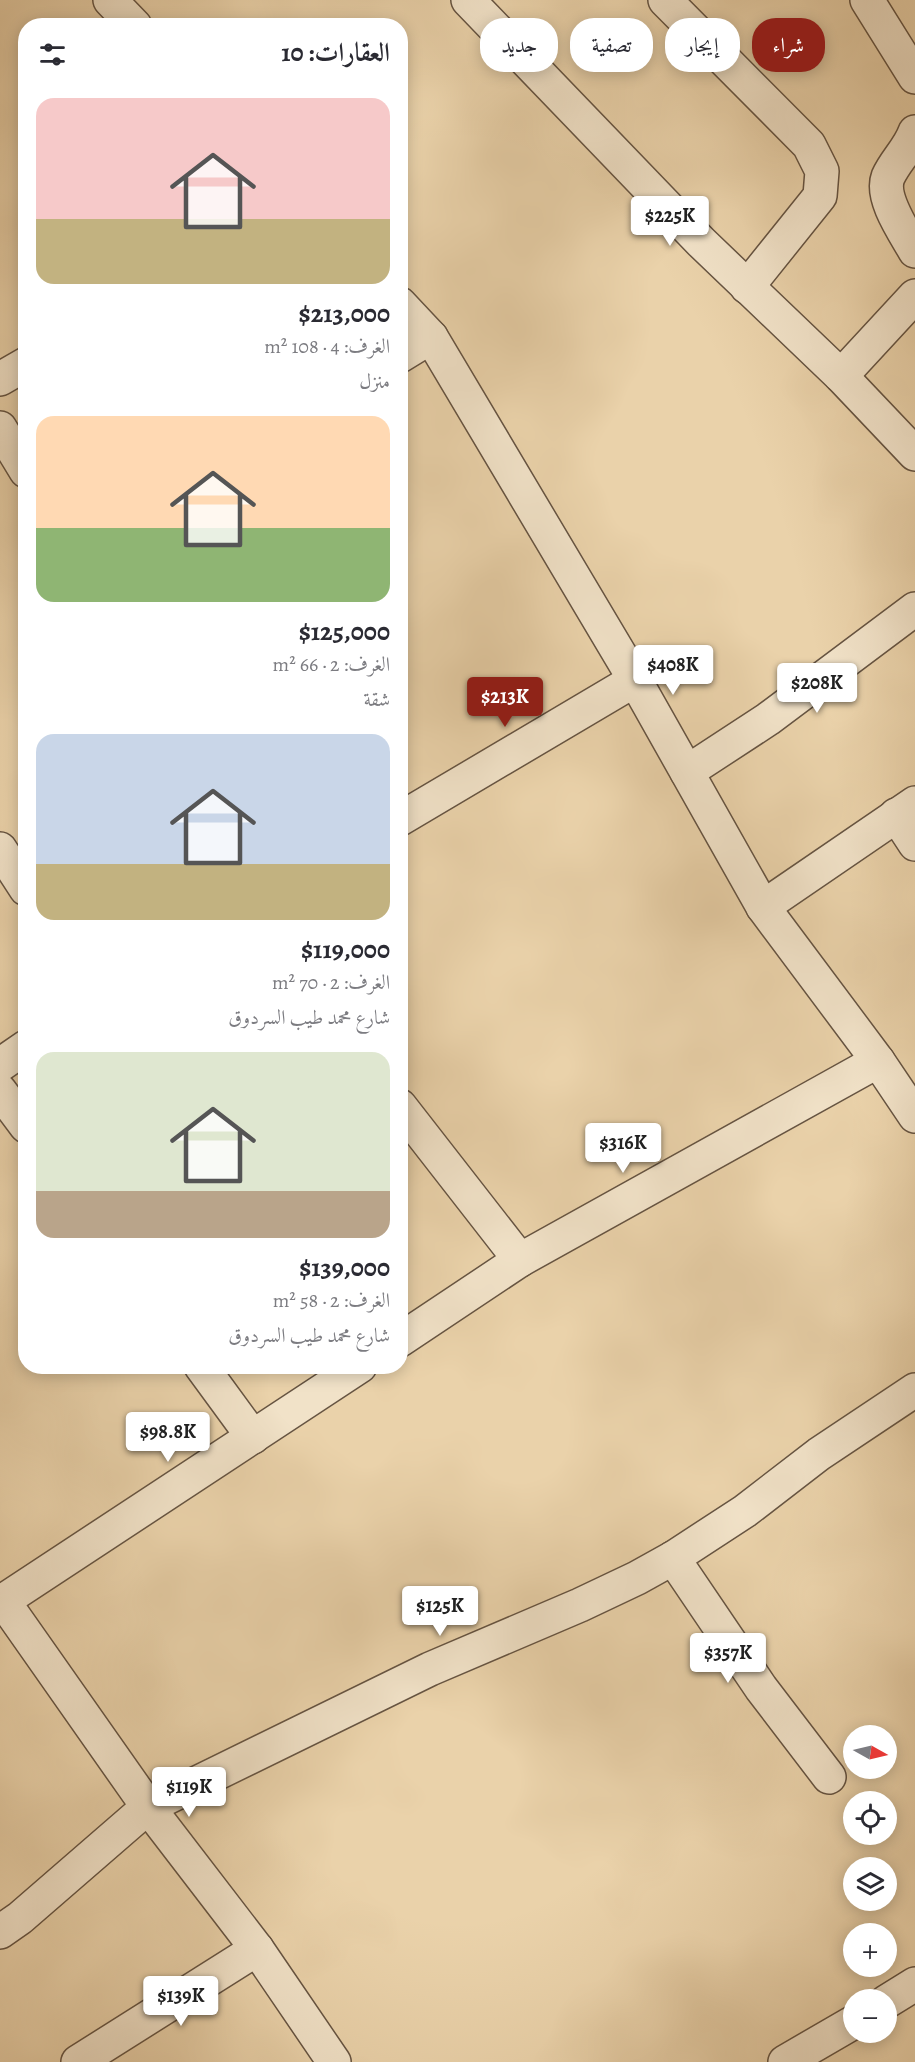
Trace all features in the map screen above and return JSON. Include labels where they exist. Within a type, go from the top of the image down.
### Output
[{"type":"street","points":[[110,0],[127,18]]},
{"type":"street","points":[[468,0],[701,242],[841,376],[915,454]]},
{"type":"street","points":[[664,0],[809,145],[822,171],[820,196],[747,287]]},
{"type":"street","points":[[867,0],[915,77]]},
{"type":"street","points":[[915,132],[911,143],[888,178],[888,200],[915,251]]},
{"type":"street","points":[[841,376],[915,296]]},
{"type":"street","points":[[408,313],[431,337],[635,680],[763,907],[912,1106]]},
{"type":"street","points":[[408,351],[431,337]]},
{"type":"street","points":[[0,379],[18,369]]},
{"type":"street","points":[[0,428],[18,458]]},
{"type":"street","points":[[687,772],[768,719],[915,609]]},
{"type":"street","points":[[408,814],[635,680]]},
{"type":"street","points":[[763,907],[906,809],[915,844]]},
{"type":"street","points":[[0,849],[18,877]]},
{"type":"street","points":[[0,1065],[18,1053]]},
{"type":"street","points":[[408,1335],[520,1260],[878,1061]]},
{"type":"street","points":[[0,1091],[18,1115]]},
{"type":"street","points":[[408,1116],[520,1260]]},
{"type":"street","points":[[207,1374],[253,1437]]},
{"type":"street","points":[[334,2062],[257,1949],[148,1807],[2,1603],[348,1374]]},
{"type":"street","points":[[0,1932],[148,1807],[430,1669],[580,1605],[674,1558],[745,1511],[819,1454],[915,1390]]},
{"type":"street","points":[[674,1558],[761,1688],[830,1777]]},
{"type":"street","points":[[78,2062],[257,1949]]},
{"type":"street","points":[[897,1995],[915,1984]]},
{"type":"street","points":[[785,2062],[843,2028]]}]
